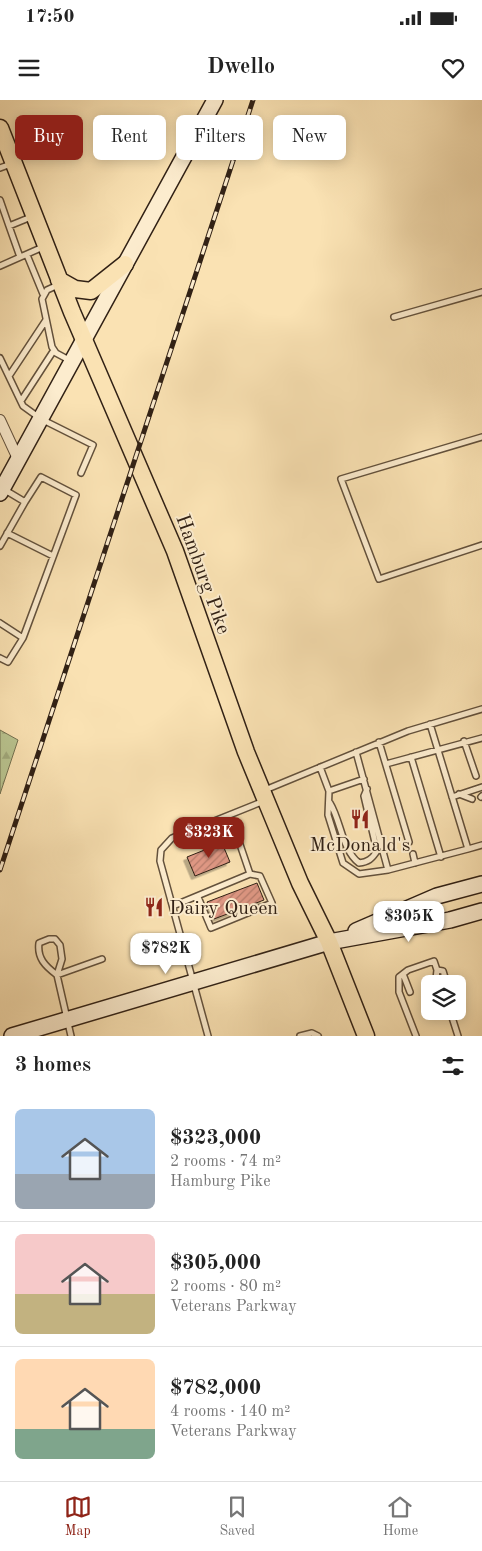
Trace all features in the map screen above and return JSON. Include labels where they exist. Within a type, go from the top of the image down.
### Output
[{"type":"main road","points":[[1,490],[19,461],[215,100]]},
{"type":"main road","name":"Hamburg Pike","points":[[0,128],[7,166],[34,216],[60,282],[175,551],[246,752],[300,883],[329,942],[366,1036]]},
{"type":"main road","points":[[60,282],[75,289],[91,291],[126,264]]},
{"type":"main road","points":[[12,1036],[329,942],[437,896],[482,884]]},
{"type":"main road","points":[[329,942],[450,920],[482,911]]},
{"type":"street","points":[[0,420],[19,461]]},
{"type":"lane","points":[[0,200],[20,258]]},
{"type":"lane","points":[[9,226],[34,216]]},
{"type":"lane","points":[[0,266],[46,246]]},
{"type":"lane","points":[[26,255],[43,294],[46,319],[54,350],[72,362]]},
{"type":"lane","points":[[43,294],[60,282]]},
{"type":"lane","points":[[394,317],[482,292]]},
{"type":"lane","points":[[9,376],[46,319]]},
{"type":"lane","points":[[20,401],[54,350]]},
{"type":"lane","points":[[0,358],[23,406],[41,419],[93,445],[81,473]]},
{"type":"lane","points":[[482,437],[342,480],[379,579],[482,545]]},
{"type":"lane","points":[[0,546],[41,477],[76,495],[22,638],[8,662],[0,658]]},
{"type":"lane","points":[[1,490],[25,502]]},
{"type":"lane","points":[[7,533],[53,556]]},
{"type":"lane","points":[[0,623],[22,638]]},
{"type":"lane","points":[[208,1036],[160,861],[164,846],[172,838],[230,815],[320,767],[379,742],[430,724],[482,709]]},
{"type":"lane","points":[[430,724],[468,849]]},
{"type":"lane","points":[[386,764],[464,741],[482,738]]},
{"type":"lane","points":[[464,741],[476,776]]},
{"type":"lane","points":[[379,742],[409,842]]},
{"type":"lane","points":[[356,752],[388,870]]},
{"type":"lane","points":[[411,757],[441,856]]},
{"type":"lane","points":[[320,767],[329,791],[328,816],[342,863],[359,874],[388,870],[482,845]]},
{"type":"lane","points":[[329,791],[364,780]]},
{"type":"lane","points":[[452,797],[482,787]]},
{"type":"lane","points":[[330,802],[336,813],[350,856],[359,863],[367,862],[373,858],[377,851],[364,796],[367,790]]},
{"type":"lane","points":[[459,794],[472,799]]},
{"type":"lane","points":[[230,815],[250,874]]},
{"type":"lane","points":[[413,854],[415,863]]},
{"type":"lane","points":[[173,906],[250,874],[260,876],[272,903],[211,928],[198,897]]},
{"type":"lane","points":[[57,975],[44,966],[38,951],[39,943],[49,939],[55,939],[60,944],[62,959],[57,975],[71,1036]]},
{"type":"lane","points":[[57,975],[102,958]]},
{"type":"lane","points":[[416,1036],[399,992],[399,978],[408,970],[434,961],[437,975]]},
{"type":"lane","points":[[437,970],[443,971],[445,975]]},
{"type":"lane","points":[[403,974],[410,992]]},
{"type":"lane","points":[[451,1020],[458,1036]]},
{"type":"lane","points":[[304,1036],[312,1032],[318,1036]]},
{"type":"green space","points":[[0,730],[18,740],[0,794]]},
{"type":"building","points":[[222,843],[230,862],[195,876],[187,857]]},
{"type":"building","points":[[257,883],[264,900],[214,919],[207,902]]},
{"type":"railway","points":[[0,870],[253,100]]},
{"type":"place","name":"McDonald's","points":[[360,819]]},
{"type":"place","name":"Dairy Queen","points":[[154,907]]}]
